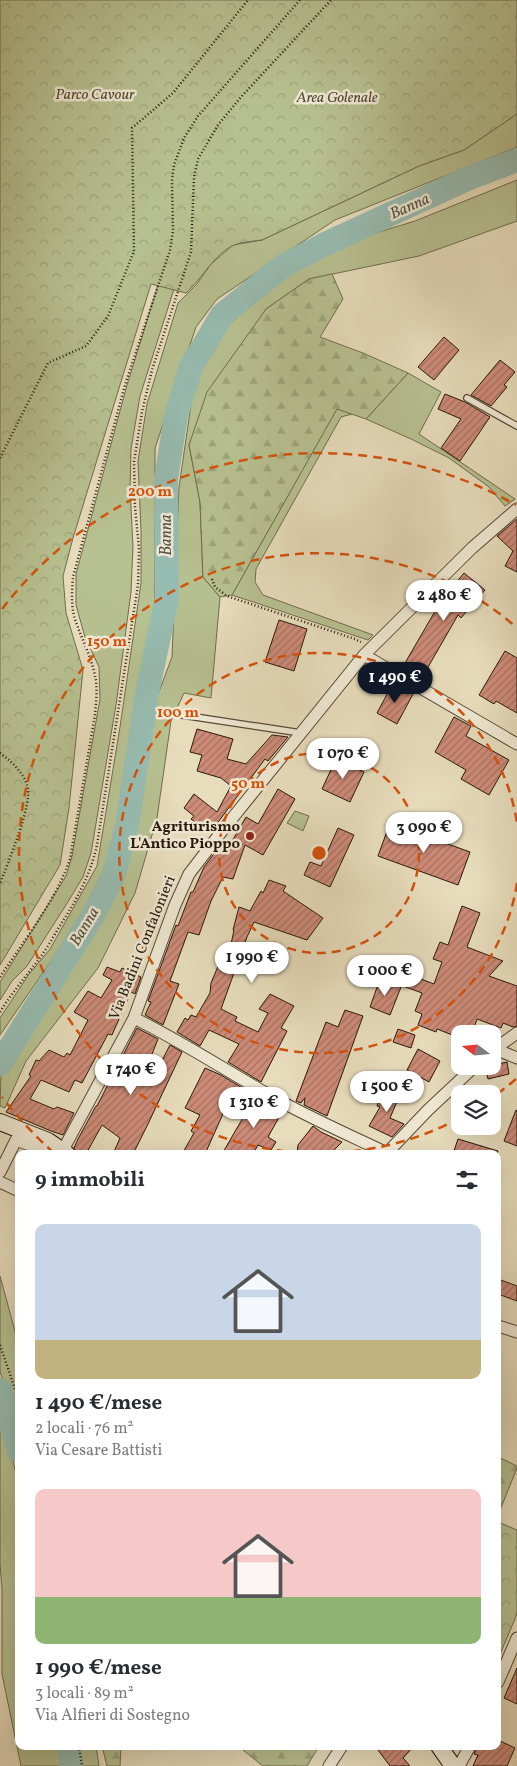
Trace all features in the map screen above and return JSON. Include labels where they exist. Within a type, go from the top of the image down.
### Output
[{"type":"street","name":"Via Badini Confalonieri","points":[[66,1150],[134,1018],[175,905],[189,874],[222,830],[367,652],[472,548],[517,509]]},
{"type":"street","points":[[367,652],[517,744]]},
{"type":"street","points":[[134,1018],[160,1031],[280,1101],[381,1150]]},
{"type":"street","points":[[501,1045],[517,1033]]},
{"type":"street","points":[[501,1052],[517,1058]]},
{"type":"street","points":[[390,1150],[428,1110],[465,1075]]},
{"type":"street","points":[[5,1124],[48,1140],[62,1150]]},
{"type":"street","points":[[0,1172],[16,1140],[43,1150]]},
{"type":"street","points":[[0,1182],[15,1189]]},
{"type":"street","points":[[501,1327],[517,1332]]},
{"type":"street","points":[[501,1675],[517,1638]]},
{"type":"street","points":[[329,1766],[339,1750]]},
{"type":"street","points":[[441,1750],[454,1766]]},
{"type":"street","points":[[459,1766],[468,1750]]},
{"type":"lane","points":[[467,398],[517,426]]},
{"type":"lane","points":[[182,715],[302,733]]},
{"type":"path","points":[[0,458],[48,363],[86,346],[108,316],[134,251],[132,128],[173,93],[248,0]]},
{"type":"path","points":[[0,977],[53,895],[64,876],[70,859],[94,724],[97,694],[93,670],[74,615],[71,596],[73,577],[126,385],[170,250],[174,165],[184,138],[198,116],[300,0]]},
{"type":"path","points":[[0,1012],[14,990],[40,958],[68,913],[86,882],[97,846],[138,586],[139,548],[135,507],[134,462],[142,412],[152,370],[191,252],[194,177],[198,159],[218,125],[241,97],[331,0]]},
{"type":"path","points":[[212,579],[215,587],[228,596],[355,639],[367,652]]},
{"type":"path","points":[[0,753],[12,762],[28,785],[29,802],[0,884]]},
{"type":"path","points":[[0,1345],[15,1390]]},
{"type":"path","points":[[80,1750],[82,1766]]},
{"type":"green space","name":"Parco Cavour","points":[[0,0],[517,0],[517,114],[464,150],[419,166],[262,240],[234,245],[215,260],[186,293],[151,284],[63,576],[66,613],[83,670],[69,808],[60,865],[0,965]]},
{"type":"green space","points":[[517,114],[517,147],[335,220],[217,299],[196,327],[155,448],[155,618],[112,854],[75,926],[0,1035],[0,1018],[29,974],[50,949],[97,866],[141,583],[138,461],[147,404],[178,303],[196,285],[211,264],[233,245],[262,240],[419,166],[464,150]]},
{"type":"green space","points":[[517,180],[517,221],[419,256],[309,279],[266,309],[189,445],[200,502],[203,577],[220,597],[211,698],[184,693],[171,721],[157,818],[135,893],[98,968],[26,1061],[5,1108],[0,1106],[1,1073],[33,1018],[101,919],[134,836],[150,716],[172,657],[179,487],[195,377],[223,329],[290,274],[340,244],[415,221]]},
{"type":"green space","points":[[332,274],[343,299],[320,337],[408,373],[366,419],[337,409],[232,595],[220,597],[203,577],[200,502],[189,445],[207,392],[266,309],[309,279]]},
{"type":"green space","points":[[158,285],[174,289],[140,396],[131,449],[130,490],[133,546],[131,592],[116,705],[91,853],[83,877],[66,905],[27,966],[12,981],[0,1000],[0,982],[66,876],[72,856],[100,699],[99,667],[85,637],[76,605],[76,574],[127,385]]},
{"type":"green space","points":[[408,373],[441,392],[419,434],[515,499],[505,506],[489,487],[449,458],[366,419]]},
{"type":"green space","points":[[337,408],[352,414],[341,417],[256,569],[255,582],[263,595],[373,635],[368,640],[232,595]]},
{"type":"green space","points":[[295,811],[309,816],[303,831],[287,823]]},
{"type":"green space","points":[[0,1276],[15,1331],[15,1421],[0,1371]]},
{"type":"green space","points":[[0,1408],[15,1470],[15,1737],[2,1674],[2,1589],[0,1564]]},
{"type":"green space","points":[[501,1458],[517,1466],[501,1508]]},
{"type":"green space","points":[[501,1523],[517,1530],[517,1614],[501,1652]]},
{"type":"green space","points":[[18,1750],[60,1750],[63,1766],[21,1766]]},
{"type":"green space","points":[[77,1750],[97,1750],[99,1766],[79,1766]]},
{"type":"green space","points":[[103,1750],[121,1750],[120,1766],[107,1766]]},
{"type":"green space","points":[[243,1750],[317,1750],[307,1766],[263,1766]]},
{"type":"building","points":[[444,337],[459,350],[434,380],[418,367]]},
{"type":"building","points":[[500,360],[515,372],[504,385],[507,387],[491,406],[471,395]]},
{"type":"building","points":[[445,394],[465,402],[490,417],[460,461],[441,448],[461,419],[438,409]]},
{"type":"building","points":[[517,519],[517,572],[505,566],[513,551],[497,536]]},
{"type":"building","points":[[464,573],[485,590],[461,618],[458,615],[424,674],[405,663],[441,601]]},
{"type":"building","points":[[279,620],[307,629],[294,671],[265,662]]},
{"type":"building","points":[[505,651],[517,658],[517,713],[496,701],[494,704],[479,695]]},
{"type":"building","points":[[393,683],[413,694],[397,724],[377,713]]},
{"type":"building","points":[[454,717],[471,726],[466,736],[509,760],[489,795],[461,779],[466,770],[435,752]]},
{"type":"building","points":[[197,729],[233,739],[227,759],[246,764],[272,735],[288,737],[268,761],[265,759],[210,833],[191,819],[194,816],[184,808],[194,794],[217,812],[231,786],[221,778],[197,771],[202,755],[190,752]]},
{"type":"building","points":[[336,759],[364,772],[350,802],[322,789]]},
{"type":"building","points":[[278,789],[295,799],[263,855],[245,845],[233,879],[223,877],[211,901],[199,935],[188,932],[170,981],[179,984],[163,1025],[145,1015],[151,1002],[148,1001],[176,925],[178,926],[191,892],[193,892],[204,867],[219,847],[227,850],[246,817],[258,824]]},
{"type":"building","points":[[390,823],[470,852],[458,885],[378,856]]},
{"type":"building","points":[[338,828],[354,835],[330,887],[304,875],[310,862],[321,866]]},
{"type":"building","points":[[269,880],[286,886],[283,891],[323,918],[307,940],[254,922],[247,937],[221,1009],[237,1017],[235,1021],[258,1032],[268,1013],[259,1009],[270,994],[294,1006],[281,1028],[287,1031],[261,1082],[228,1062],[239,1044],[209,1030],[200,1046],[177,1032],[185,1018],[188,1020],[191,1015],[196,1017],[210,993],[211,983],[224,952],[229,954],[239,907],[250,911],[261,891],[263,893]]},
{"type":"building","points":[[462,906],[480,913],[467,947],[503,961],[489,976],[517,986],[517,1026],[513,1027],[503,1023],[501,1028],[501,1025],[493,1025],[477,1019],[475,1025],[451,1025],[451,1034],[437,1029],[436,1032],[418,1025],[422,1014],[415,1011],[422,993],[403,986],[408,974],[434,984],[442,962],[433,959],[440,942],[448,945]]},
{"type":"building","points":[[107,967],[120,972],[122,968],[141,977],[135,994],[131,992],[112,1035],[108,1034],[82,1083],[75,1080],[69,1092],[41,1080],[30,1099],[54,1109],[57,1107],[74,1113],[63,1135],[6,1112],[31,1076],[29,1075],[36,1060],[39,1061],[49,1050],[64,1057],[67,1053],[70,1055],[88,1020],[74,1012],[88,991],[101,998],[112,980],[103,975]]},
{"type":"building","points":[[380,979],[401,987],[390,1015],[370,1007]]},
{"type":"building","points":[[345,1010],[363,1016],[327,1116],[304,1105],[305,1098],[301,1103],[296,1101],[326,1022],[338,1027]]},
{"type":"building","points":[[137,1028],[158,1039],[148,1064],[158,1068],[170,1045],[182,1052],[135,1150],[115,1150],[120,1138],[102,1125],[88,1150],[75,1150],[78,1139]]},
{"type":"building","points":[[398,1029],[415,1035],[411,1048],[393,1042]]},
{"type":"building","points":[[418,1049],[440,1061],[429,1082],[407,1070]]},
{"type":"building","points":[[507,1062],[509,1074],[488,1079],[487,1075],[501,1075],[501,1063]]},
{"type":"building","points":[[205,1068],[221,1075],[254,1095],[249,1105],[231,1096],[207,1150],[184,1150],[194,1133],[191,1131],[200,1115],[185,1108]]},
{"type":"building","points":[[385,1085],[401,1092],[390,1118],[404,1124],[392,1137],[369,1126],[380,1107],[377,1106]]},
{"type":"building","points":[[255,1097],[282,1112],[268,1137],[276,1142],[271,1150],[258,1145],[255,1150],[224,1150]]},
{"type":"building","points":[[517,1111],[517,1146],[504,1141]]},
{"type":"building","points":[[313,1126],[342,1142],[334,1150],[297,1150],[298,1145]]},
{"type":"building","points":[[458,1139],[495,1150],[454,1150]]},
{"type":"building","points":[[501,1280],[517,1286],[517,1301],[501,1295]]},
{"type":"building","points":[[517,1668],[517,1704],[504,1698]]},
{"type":"building","points":[[501,1741],[515,1748],[507,1766],[473,1766],[478,1755],[474,1754],[476,1750],[501,1750]]},
{"type":"building","points":[[378,1750],[410,1750],[403,1758],[410,1766],[390,1766]]},
{"type":"waterway","name":"Banna","points":[[0,1064],[92,917],[113,877],[127,826],[147,693],[167,598],[166,479],[176,416],[191,367],[222,315],[283,266],[323,245],[467,179],[517,160]]},
{"type":"waterway","name":"Banna","points":[[0,1390],[15,1438]]},
{"type":"waterway","name":"Banna","points":[[69,1750],[71,1766]]},
{"type":"place","name":"Agriturismo L'Antico Pioppo","points":[[250,836]]},
{"type":"park label","name":"Area Golenale","points":[[337,98]]}]
